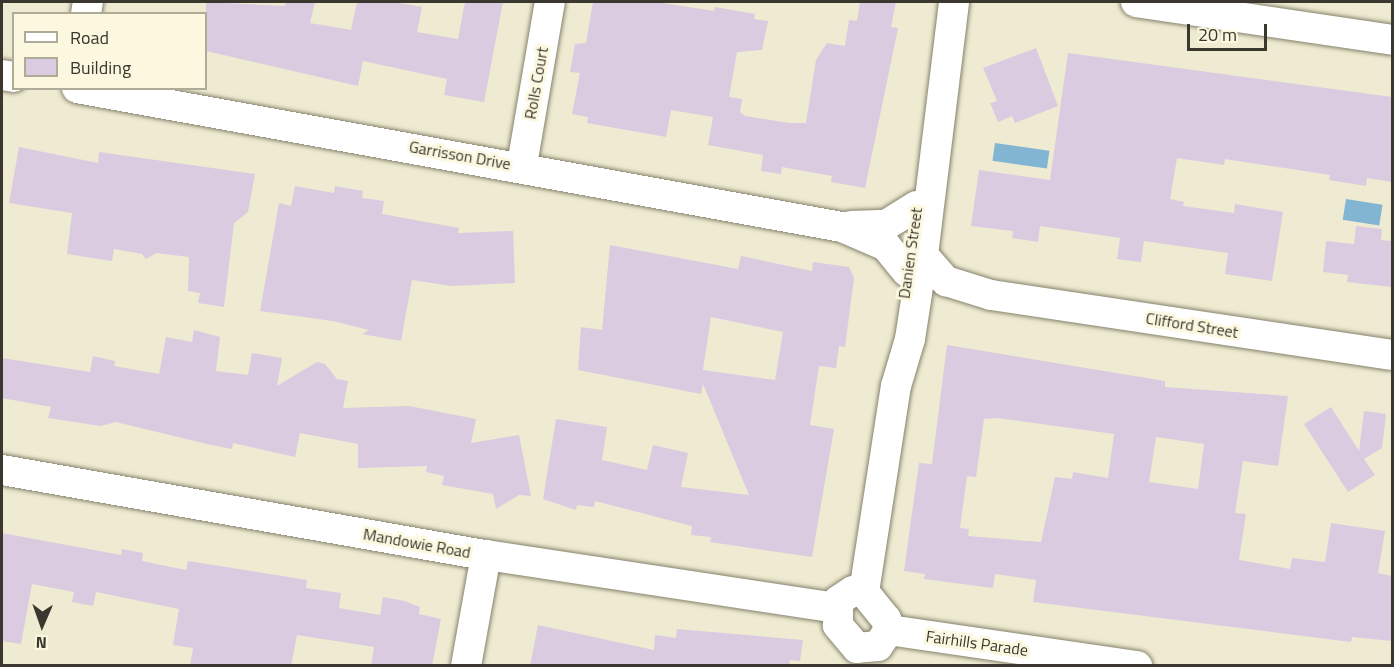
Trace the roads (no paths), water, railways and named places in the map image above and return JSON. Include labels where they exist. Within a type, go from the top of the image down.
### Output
[{"type":"street","name":"Rolls Court","points":[[522,165],[550,2]]},
{"type":"street","name":"Danien Street","points":[[896,386],[895,356],[915,263],[954,2]]},
{"type":"street","points":[[1136,2],[1392,40]]},
{"type":"street","name":"Garrisson Drive","points":[[89,90],[522,165],[842,226],[886,225],[917,206]]},
{"type":"street","name":"Danien Street","points":[[864,592],[896,386],[914,311],[917,206],[936,123]]},
{"type":"street","name":"Garrisson Drive","points":[[842,226],[886,246],[915,263]]},
{"type":"street","name":"Clifford Street","points":[[915,263],[946,280],[991,295],[1392,355]]},
{"type":"street","name":"Clifford Street","points":[[914,311],[942,297],[991,295]]},
{"type":"street","name":"Mandowie Road","points":[[2,470],[486,555],[835,608]]},
{"type":"street","points":[[466,666],[486,555]]},
{"type":"street","points":[[864,592],[889,630],[878,646],[856,657],[841,632],[835,608],[846,594],[864,592]]},
{"type":"street","name":"Fairhills Parade","points":[[889,630],[1137,666]]},
{"type":"water","points":[[995,143],[1049,151],[1047,168],[992,161]]},
{"type":"water","points":[[1346,199],[1383,205],[1379,226],[1343,220]]}]
